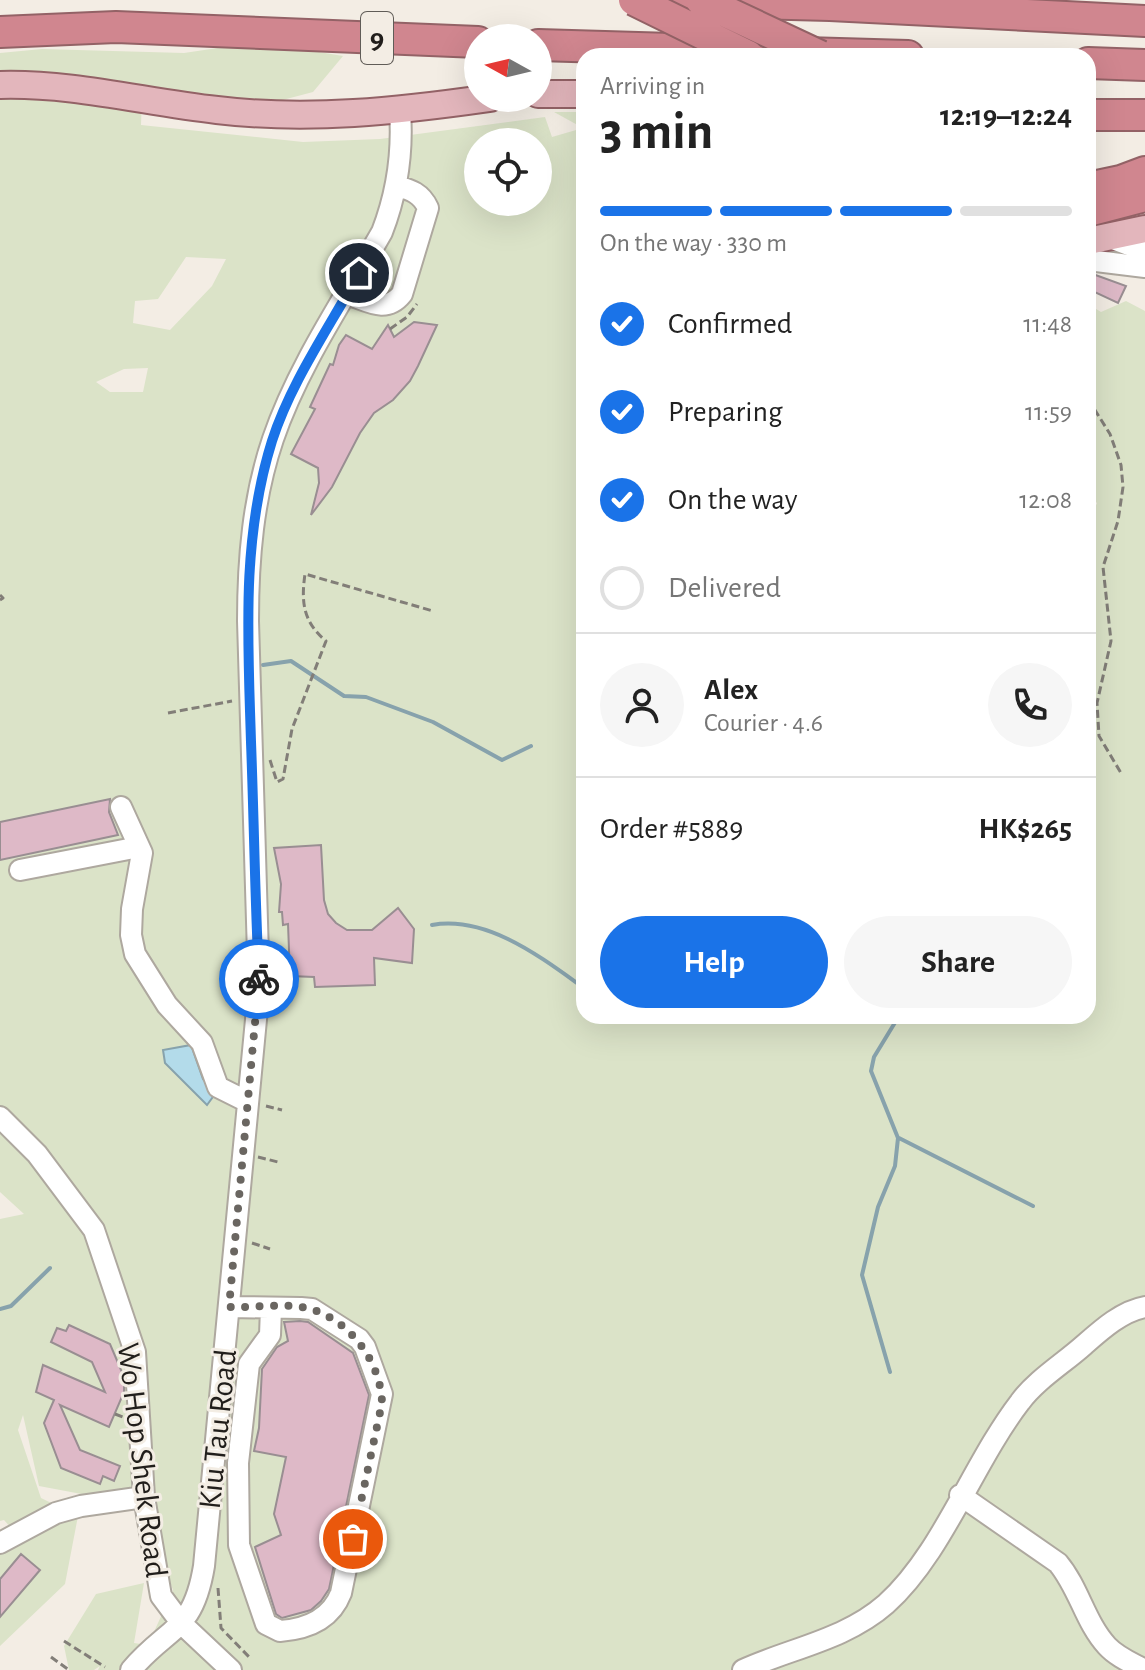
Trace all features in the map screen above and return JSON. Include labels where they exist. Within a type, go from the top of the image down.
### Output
[{"type":"highway","points":[[634,0],[732,48]]},
{"type":"highway","points":[[647,0],[830,5],[1145,21]]},
{"type":"highway","points":[[701,0],[803,48]]},
{"type":"highway","points":[[770,0],[830,5]]},
{"type":"highway","name":"9","points":[[0,32],[116,27],[464,41]]},
{"type":"highway","points":[[552,45],[642,48]]},
{"type":"highway","points":[[575,46],[582,48]]},
{"type":"highway","points":[[1096,63],[1145,65]]},
{"type":"highway","points":[[1096,115],[1145,115]]},
{"type":"highway","points":[[1096,186],[1145,172]]},
{"type":"highway","points":[[1096,209],[1145,196]]},
{"type":"main road","points":[[0,85],[79,89],[253,114],[322,115],[400,111],[464,102]]},
{"type":"main road","points":[[552,94],[576,94]]},
{"type":"street","name":"Kiu Tau Road","points":[[182,1624],[194,1602],[204,1566],[229,1307],[254,1103],[259,988],[248,621],[250,542],[273,439],[291,395],[382,232],[397,186],[400,111]]},
{"type":"street","points":[[347,294],[388,307],[402,294],[428,208],[423,198],[414,191],[397,186]]},
{"type":"street","points":[[1096,261],[1145,267]]},
{"type":"street","points":[[121,807],[139,847],[140,867],[132,922],[135,954],[167,1005],[202,1043],[218,1087],[254,1103]]},
{"type":"street","points":[[20,870],[139,847]]},
{"type":"street","name":"Wo Hop Shek Road","points":[[0,1117],[37,1154],[94,1230],[135,1352],[144,1497],[161,1596],[182,1624],[231,1670]]},
{"type":"street","points":[[229,1307],[271,1308],[312,1309],[359,1339],[365,1347],[382,1394],[336,1607],[325,1619],[280,1631],[266,1624],[239,1545],[238,1463],[249,1364],[270,1335],[271,1308]]},
{"type":"street","points":[[743,1670],[825,1640],[883,1606],[916,1574],[960,1495],[1021,1399],[1107,1327],[1135,1309],[1145,1307]]},
{"type":"street","points":[[960,1495],[1058,1563],[1070,1577],[1099,1636],[1121,1658],[1145,1670]]},
{"type":"street","points":[[0,1543],[56,1513],[81,1506],[144,1497]]},
{"type":"street","points":[[131,1670],[182,1624]]},
{"type":"path","points":[[390,329],[395,326]]},
{"type":"path","points":[[1096,412],[1110,434],[1121,465],[1123,487],[1118,521],[1103,567],[1111,641],[1097,703],[1099,736],[1121,773]]},
{"type":"path","points":[[269,757],[277,782],[283,779],[292,729],[326,641],[313,630],[303,612],[305,574],[433,611]]},
{"type":"path","points":[[168,713],[240,699]]},
{"type":"path","points":[[254,1103],[282,1110]]},
{"type":"path","points":[[254,1156],[278,1162]]},
{"type":"path","points":[[245,1240],[270,1249]]},
{"type":"path","points":[[218,1586],[221,1628],[251,1659]]},
{"type":"path","points":[[64,1641],[105,1667]]},
{"type":"path","points":[[51,1657],[69,1670]]},
{"type":"green space","points":[[231,46],[289,47],[343,56],[313,92],[256,107],[142,94],[141,125],[303,142],[380,139],[545,117],[549,128],[464,128],[464,216],[552,216],[552,137],[576,130],[576,1024],[1096,1024],[1096,309],[1101,312],[1126,301],[1145,311],[1145,1670],[98,1670],[100,1666],[94,1670],[69,1670],[64,1646],[96,1594],[144,1583],[134,1643],[148,1645],[173,1590],[140,1505],[39,1486],[23,1415],[18,1430],[41,1498],[78,1516],[65,1584],[0,1646],[0,1614],[22,1563],[0,1578],[0,1553],[22,1540],[4,1520],[0,1521],[0,1219],[24,1214],[0,1192],[0,53],[42,49],[184,53]],"holes":[[[186,257],[226,259],[212,286],[170,330],[133,323],[135,301],[158,299]],[[148,368],[143,392],[110,392],[96,382],[124,369]]]},
{"type":"green space","points":[[554,112],[576,112],[576,124]]},
{"type":"water","points":[[191,1045],[203,1079],[215,1094],[207,1105],[165,1063],[163,1050]]},
{"type":"building","points":[[1096,275],[1126,286],[1118,303],[1096,293]]},
{"type":"building","points":[[414,322],[437,325],[410,381],[393,400],[374,413],[332,487],[311,515],[319,483],[318,468],[291,454],[315,409],[310,407],[330,364],[333,365],[339,345],[346,335],[372,349],[388,325],[394,337]]},
{"type":"building","points":[[110,799],[109,812],[118,835],[0,860],[0,822]]},
{"type":"building","points":[[321,845],[324,900],[328,914],[336,923],[347,930],[372,930],[398,908],[414,929],[412,963],[374,958],[375,985],[315,987],[314,977],[290,976],[288,924],[283,925],[282,912],[279,912],[281,884],[274,848]]},
{"type":"building","points":[[284,1322],[308,1322],[353,1353],[369,1395],[329,1589],[311,1610],[282,1618],[276,1614],[255,1547],[281,1535],[274,1514],[286,1457],[254,1451],[259,1428],[262,1369],[277,1347],[288,1341]]},
{"type":"building","points":[[69,1325],[110,1344],[124,1377],[124,1392],[109,1427],[60,1405],[80,1450],[120,1466],[114,1481],[103,1476],[100,1484],[61,1468],[44,1423],[54,1400],[36,1392],[43,1365],[105,1392],[92,1362],[51,1342],[57,1328],[66,1331]]},
{"type":"building","points":[[21,1554],[40,1570],[0,1617],[0,1579]]},
{"type":"waterway","points":[[263,665],[291,661],[344,696],[366,697],[433,722],[502,760],[531,746]]},
{"type":"waterway","points":[[432,925],[473,926],[493,933],[532,952],[576,982]]},
{"type":"waterway","points":[[890,1372],[862,1275],[878,1207],[895,1166],[898,1138],[871,1071],[874,1057],[894,1024]]},
{"type":"waterway","points":[[899,1138],[1033,1206]]},
{"type":"waterway","points":[[0,1309],[11,1306],[50,1268]]},
{"type":"way so far","points":[[259,979],[229,1307],[312,1309],[359,1339],[365,1347],[382,1394],[382,1403],[353,1539]]},
{"type":"route","points":[[259,979],[248,621],[250,542],[273,439],[291,395],[359,273]]}]
